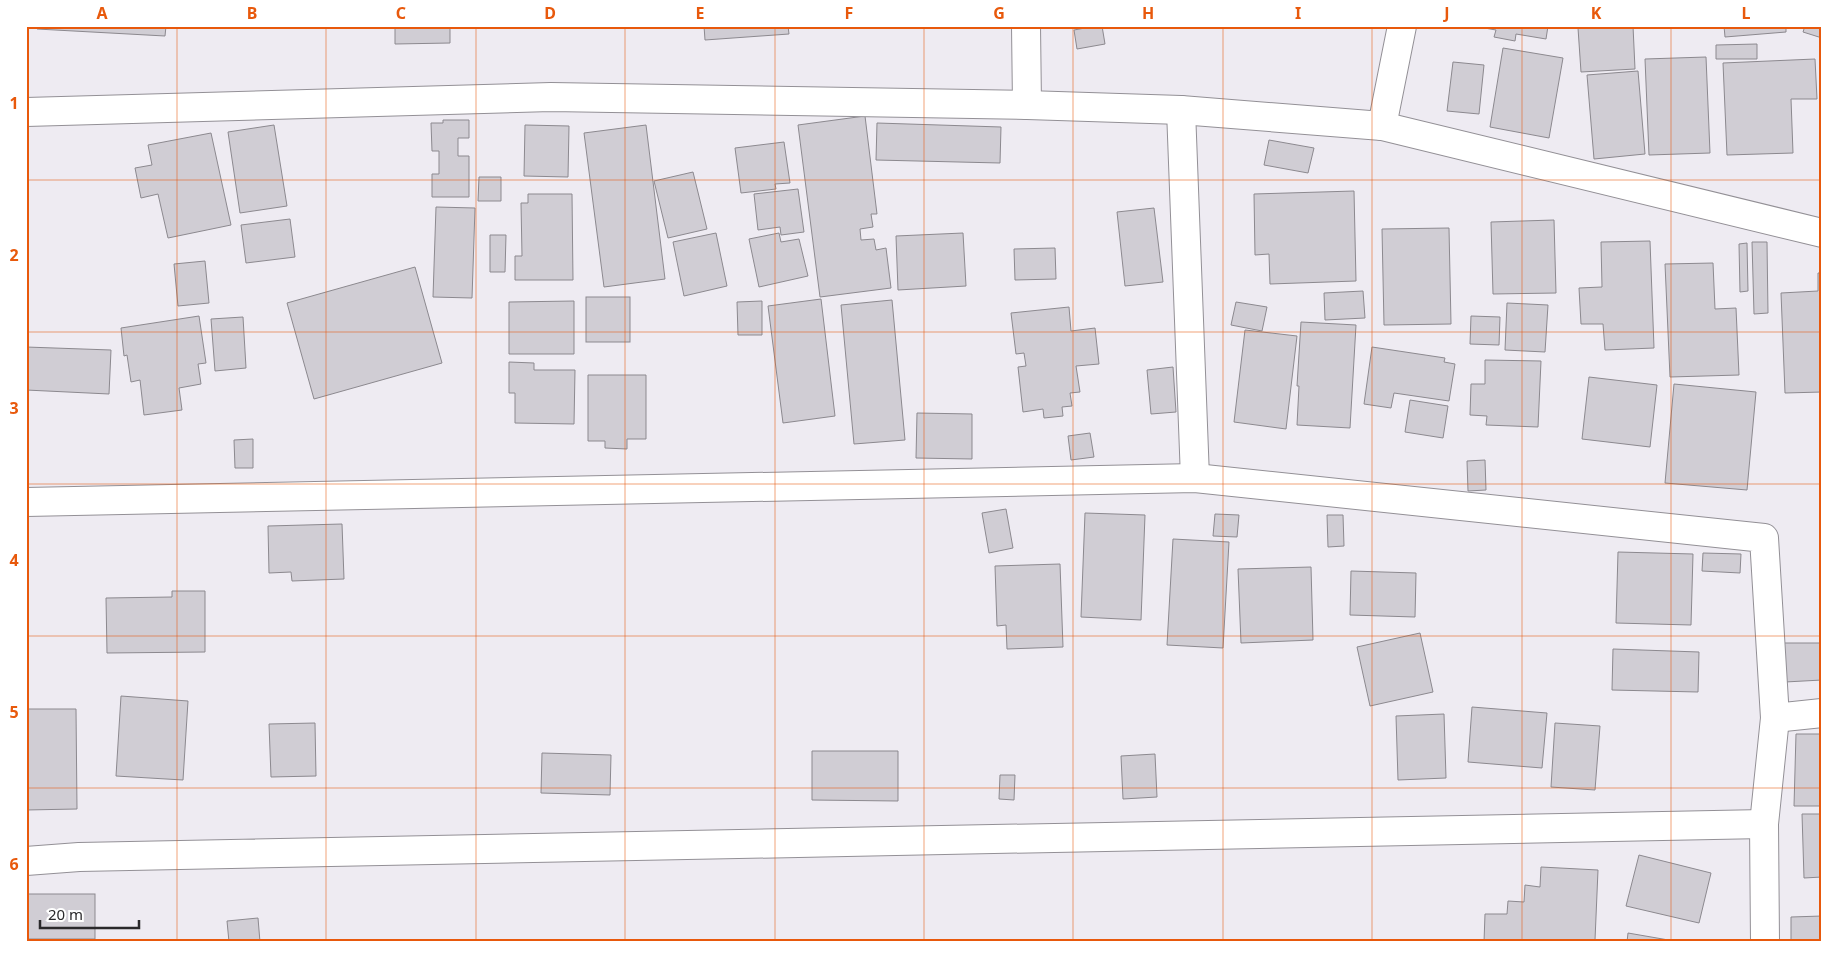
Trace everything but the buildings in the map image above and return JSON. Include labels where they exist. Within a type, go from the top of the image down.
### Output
[{"type":"street","points":[[1026,26],[1028,105]]},
{"type":"street","points":[[1382,126],[1402,26]]},
{"type":"street","points":[[26,112],[551,97],[1028,105],[1181,110],[1382,126],[1822,233]]},
{"type":"street","points":[[1181,110],[1194,478]]},
{"type":"street","points":[[26,502],[1194,478],[1764,538],[1775,718],[1764,824],[1765,942]]},
{"type":"street","points":[[1775,718],[1822,713]]},
{"type":"street","points":[[26,861],[79,857],[1764,824]]}]
